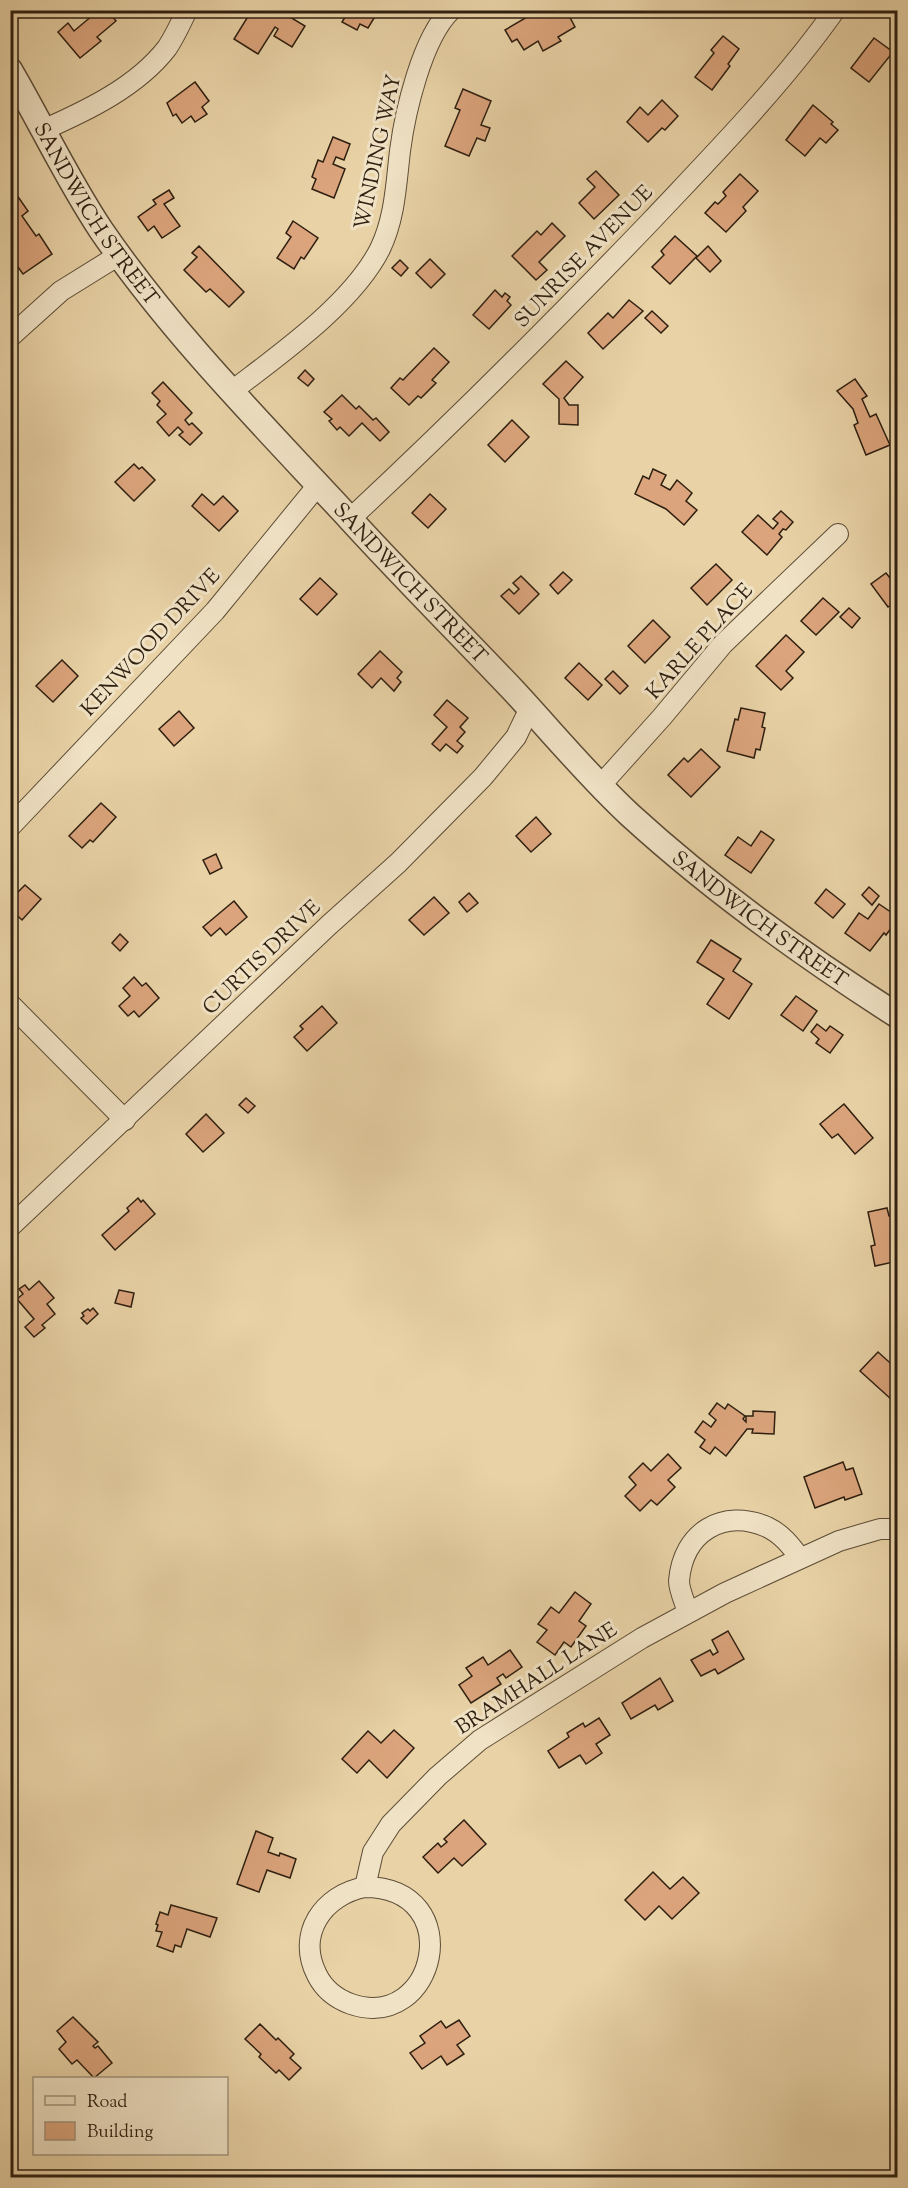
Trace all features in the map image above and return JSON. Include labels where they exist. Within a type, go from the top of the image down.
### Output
[{"type":"street","points":[[43,130],[105,101],[132,80],[166,48],[187,10]]},
{"type":"street","name":"WINDING WAY","points":[[232,391],[288,346],[348,292],[379,250],[390,224],[404,132],[420,66],[438,26],[451,10]]},
{"type":"street","name":"SUNRISE AVENUE","points":[[350,519],[456,420],[701,168],[766,96],[835,10]]},
{"type":"street","name":"SANDWICH STREET","points":[[10,70],[77,191],[119,255],[177,328],[318,485],[600,786],[646,829],[745,910],[827,970],[897,1016]]},
{"type":"street","points":[[10,337],[61,291],[119,255]]},
{"type":"street","name":"KENWOOD DRIVE","points":[[10,827],[215,611],[318,485]]},
{"type":"street","name":"KARLE PLACE","points":[[600,786],[723,644],[838,534]]},
{"type":"street","name":"CURTIS DRIVE","points":[[10,1227],[329,924],[398,863],[483,777],[516,737],[529,710]]},
{"type":"street","points":[[10,1004],[125,1120]]},
{"type":"street","points":[[688,1612],[679,1583],[685,1557],[695,1538],[720,1521],[743,1519],[768,1528],[784,1538],[800,1558]]},
{"type":"street","name":"BRAMHALL LANE","points":[[365,1887],[373,1852],[390,1824],[454,1761],[517,1715],[633,1643],[688,1612],[800,1558],[839,1542],[880,1530],[897,1529]]},
{"type":"street","points":[[365,1887],[388,1889],[409,1900],[424,1918],[431,1940],[428,1965],[420,1982],[406,1996],[383,2006],[357,2006],[334,1995],[317,1976],[310,1950],[314,1924],[329,1902],[352,1889],[365,1887]]},
{"type":"building","points":[[99,10],[107,10],[116,21],[97,37],[101,41],[80,58],[58,32],[68,23],[74,31]]},
{"type":"building","points":[[252,10],[273,10],[305,26],[292,47],[274,36],[278,29],[275,27],[258,54],[234,39]]},
{"type":"building","points":[[345,10],[379,10],[368,28],[360,24],[357,30],[342,22],[347,14],[343,13]]},
{"type":"building","points":[[539,10],[566,10],[575,27],[558,37],[561,41],[543,51],[538,41],[524,50],[517,39],[512,42],[505,30]]},
{"type":"building","points":[[723,36],[739,49],[728,64],[730,66],[712,90],[695,77],[714,53],[711,50]]},
{"type":"building","points":[[874,38],[893,52],[869,82],[851,68]]},
{"type":"building","points":[[195,82],[209,101],[202,107],[207,114],[195,122],[191,116],[182,123],[176,114],[173,116],[167,103]]},
{"type":"building","points":[[463,89],[491,101],[481,125],[490,128],[485,141],[477,138],[469,156],[445,146],[460,110],[455,108]]},
{"type":"building","points":[[662,100],[678,116],[665,130],[662,128],[648,142],[627,122],[640,107],[648,115]]},
{"type":"building","points":[[813,105],[833,122],[831,124],[838,130],[826,143],[820,138],[805,156],[786,140]]},
{"type":"building","points":[[333,137],[350,144],[344,160],[336,157],[333,164],[345,169],[334,198],[312,189],[316,179],[312,177],[318,160],[323,162]]},
{"type":"building","points":[[596,171],[619,195],[594,219],[579,203],[595,187],[587,179]]},
{"type":"building","points":[[740,174],[758,191],[743,207],[746,211],[726,232],[705,213],[715,202],[718,204],[726,196],[723,192]]},
{"type":"building","points":[[169,190],[174,198],[164,204],[180,226],[162,238],[154,226],[148,231],[138,217],[156,204],[153,200]]},
{"type":"building","points":[[14,191],[28,211],[22,216],[36,236],[39,234],[52,254],[23,274],[10,256],[13,250],[10,247],[10,193]]},
{"type":"building","points":[[293,221],[318,238],[304,259],[301,257],[294,269],[277,258],[291,237],[286,233]]},
{"type":"building","points":[[552,223],[565,236],[539,262],[547,270],[536,280],[512,256],[537,231],[541,235]]},
{"type":"building","points":[[675,236],[697,256],[670,284],[652,267],[664,255],[661,251]]},
{"type":"building","points":[[199,246],[244,292],[229,307],[210,289],[206,292],[184,270],[197,257],[192,253]]},
{"type":"building","points":[[708,246],[721,261],[710,272],[696,258]]},
{"type":"building","points":[[430,259],[445,274],[431,288],[416,273]]},
{"type":"building","points":[[400,260],[408,268],[401,276],[392,268]]},
{"type":"building","points":[[495,290],[502,297],[505,293],[510,297],[507,301],[511,305],[489,329],[473,315]]},
{"type":"building","points":[[629,300],[643,311],[603,349],[588,333],[608,313],[613,318]]},
{"type":"building","points":[[652,311],[668,326],[661,333],[645,318]]},
{"type":"building","points":[[434,348],[449,362],[432,380],[436,383],[421,398],[418,396],[409,405],[391,388],[400,378],[403,380]]},
{"type":"building","points":[[566,361],[583,377],[564,398],[569,405],[578,405],[578,425],[559,424],[559,399],[543,384]]},
{"type":"building","points":[[305,370],[314,379],[308,386],[298,378]]},
{"type":"building","points":[[855,379],[867,396],[862,399],[870,417],[876,414],[890,445],[866,455],[854,425],[858,423],[853,409],[837,391]]},
{"type":"building","points":[[163,382],[192,413],[185,420],[189,425],[192,423],[202,433],[190,445],[179,435],[183,432],[178,427],[169,436],[157,422],[166,414],[157,405],[160,401],[152,393]]},
{"type":"building","points":[[342,395],[356,409],[359,406],[373,420],[376,418],[389,432],[380,441],[362,423],[349,436],[340,427],[337,430],[329,421],[332,419],[324,412]]},
{"type":"building","points":[[512,420],[529,437],[505,462],[488,445]]},
{"type":"building","points":[[134,464],[139,469],[142,467],[155,480],[134,501],[115,482]]},
{"type":"building","points":[[653,469],[666,475],[661,485],[670,490],[677,480],[692,493],[686,501],[697,510],[684,525],[666,509],[635,494],[643,476],[649,479]]},
{"type":"building","points":[[202,494],[214,505],[223,496],[238,511],[219,531],[192,506]]},
{"type":"building","points":[[430,494],[446,509],[428,528],[412,513]]},
{"type":"building","points":[[781,511],[793,522],[779,534],[782,537],[767,555],[742,532],[758,515],[773,529],[778,523],[773,519]]},
{"type":"building","points":[[716,564],[732,580],[707,605],[691,588]]},
{"type":"building","points":[[563,572],[572,580],[558,594],[550,585]]},
{"type":"building","points":[[886,573],[894,583],[898,581],[898,613],[891,605],[888,607],[871,584]]},
{"type":"building","points":[[521,576],[539,594],[519,614],[501,596],[509,589],[514,594],[519,589],[513,583]]},
{"type":"building","points":[[320,578],[337,594],[317,615],[300,599]]},
{"type":"building","points":[[823,598],[839,612],[816,635],[801,621]]},
{"type":"building","points":[[849,608],[860,618],[852,628],[840,617]]},
{"type":"building","points":[[653,620],[670,637],[645,663],[628,646]]},
{"type":"building","points":[[786,635],[804,652],[786,671],[793,678],[781,690],[756,666]]},
{"type":"building","points":[[380,651],[402,672],[397,678],[401,682],[394,691],[381,678],[372,688],[358,674]]},
{"type":"building","points":[[62,660],[78,676],[53,702],[36,686]]},
{"type":"building","points":[[579,663],[602,685],[588,700],[565,678]]},
{"type":"building","points":[[613,671],[628,686],[620,694],[605,679]]},
{"type":"building","points":[[447,700],[468,718],[460,727],[465,732],[457,741],[463,746],[457,753],[446,744],[440,751],[432,744],[447,727],[434,715]]},
{"type":"building","points":[[741,708],[765,713],[762,727],[765,728],[760,750],[756,749],[754,758],[727,751],[735,719],[738,720]]},
{"type":"building","points":[[179,711],[194,728],[174,746],[159,729]]},
{"type":"building","points":[[701,749],[720,767],[691,797],[668,775],[684,758],[688,762]]},
{"type":"building","points":[[101,803],[116,817],[93,842],[90,840],[82,848],[69,836]]},
{"type":"building","points":[[536,817],[551,834],[531,852],[516,836]]},
{"type":"building","points":[[761,831],[774,840],[751,873],[725,855],[738,837],[751,846]]},
{"type":"building","points":[[216,854],[222,868],[210,874],[203,860]]},
{"type":"building","points":[[25,885],[41,899],[22,920],[10,909],[10,900]]},
{"type":"building","points":[[869,887],[879,896],[872,905],[862,895]]},
{"type":"building","points":[[826,889],[845,904],[833,918],[815,903]]},
{"type":"building","points":[[469,893],[478,903],[467,912],[459,902]]},
{"type":"building","points":[[434,897],[449,913],[424,935],[409,920]]},
{"type":"building","points":[[234,901],[247,917],[226,935],[220,928],[211,936],[203,927]]},
{"type":"building","points":[[879,904],[898,919],[870,951],[845,933],[859,913],[868,919]]},
{"type":"building","points":[[120,934],[128,942],[120,951],[112,943]]},
{"type":"building","points":[[711,940],[741,959],[733,971],[752,984],[729,1019],[707,1004],[724,979],[697,962]]},
{"type":"building","points":[[134,977],[142,986],[146,983],[159,998],[139,1017],[134,1011],[128,1016],[119,1006],[130,996],[123,988]]},
{"type":"building","points":[[796,996],[817,1011],[803,1031],[781,1015]]},
{"type":"building","points":[[322,1006],[337,1023],[307,1051],[294,1037],[303,1029],[300,1026]]},
{"type":"building","points":[[817,1024],[826,1031],[830,1026],[843,1035],[830,1053],[816,1043],[819,1039],[811,1032]]},
{"type":"building","points":[[246,1098],[255,1106],[248,1113],[239,1105]]},
{"type":"building","points":[[844,1104],[873,1138],[855,1154],[838,1134],[832,1138],[820,1124]]},
{"type":"building","points":[[206,1114],[224,1133],[203,1152],[186,1134]]},
{"type":"building","points":[[138,1198],[141,1202],[143,1200],[155,1214],[115,1250],[102,1235],[129,1211],[127,1208]]},
{"type":"building","points":[[887,1208],[889,1216],[898,1215],[898,1261],[875,1266],[871,1246],[875,1245],[868,1212]]},
{"type":"building","points":[[39,1281],[54,1298],[47,1304],[55,1314],[42,1325],[45,1328],[34,1337],[25,1327],[34,1319],[17,1299],[23,1294],[19,1289],[25,1285],[29,1290]]},
{"type":"building","points":[[119,1290],[134,1293],[131,1307],[115,1303]]},
{"type":"building","points":[[93,1308],[98,1314],[87,1324],[81,1318],[84,1316],[82,1313]]},
{"type":"building","points":[[878,1352],[898,1370],[898,1394],[892,1400],[860,1371]]},
{"type":"building","points":[[717,1403],[725,1409],[728,1404],[745,1416],[743,1419],[746,1422],[746,1416],[753,1416],[753,1411],[775,1412],[774,1434],[752,1433],[753,1429],[747,1429],[726,1456],[715,1447],[710,1454],[700,1447],[705,1440],[695,1432],[703,1421],[711,1427],[716,1420],[709,1414]]},
{"type":"building","points":[[668,1454],[681,1468],[668,1480],[675,1487],[657,1505],[651,1500],[640,1511],[625,1496],[636,1485],[629,1477],[643,1463],[651,1471]]},
{"type":"building","points":[[843,1462],[846,1470],[853,1468],[862,1494],[845,1500],[844,1497],[815,1508],[804,1477]]},
{"type":"building","points":[[575,1592],[591,1604],[579,1621],[586,1626],[571,1647],[564,1642],[555,1655],[537,1642],[547,1630],[538,1624],[551,1607],[559,1613]]},
{"type":"building","points":[[728,1631],[744,1659],[718,1674],[715,1669],[701,1676],[691,1660],[710,1650],[713,1655],[718,1652],[712,1640]]},
{"type":"building","points":[[510,1650],[522,1667],[506,1678],[503,1674],[497,1678],[501,1684],[471,1703],[459,1685],[472,1676],[466,1668],[483,1657],[488,1665]]},
{"type":"building","points":[[660,1678],[673,1701],[658,1710],[655,1705],[631,1719],[622,1703]]},
{"type":"building","points":[[599,1718],[610,1735],[596,1744],[602,1753],[586,1764],[580,1755],[559,1768],[548,1751],[569,1737],[567,1733],[583,1723],[585,1727]]},
{"type":"building","points":[[394,1730],[414,1748],[387,1778],[369,1760],[357,1773],[342,1759],[368,1731],[381,1743]]},
{"type":"building","points":[[464,1820],[486,1844],[462,1866],[454,1858],[438,1873],[423,1857],[438,1843],[441,1847],[447,1842],[444,1839]]},
{"type":"building","points":[[256,1831],[273,1838],[268,1852],[279,1856],[280,1853],[296,1859],[290,1878],[267,1870],[259,1892],[237,1884]]},
{"type":"building","points":[[653,1872],[670,1889],[683,1877],[699,1893],[672,1919],[659,1906],[645,1920],[625,1900]]},
{"type":"building","points":[[171,1905],[217,1918],[210,1937],[187,1929],[181,1947],[175,1945],[173,1952],[157,1946],[162,1932],[156,1931],[160,1912],[168,1915]]},
{"type":"building","points":[[73,2017],[98,2042],[93,2046],[95,2048],[98,2046],[112,2063],[93,2077],[77,2060],[72,2064],[59,2049],[66,2042],[57,2031]]},
{"type":"building","points":[[459,2020],[470,2036],[457,2045],[464,2054],[447,2065],[441,2056],[422,2069],[410,2053],[425,2043],[420,2036],[441,2021],[446,2028]]},
{"type":"building","points":[[260,2024],[294,2054],[290,2058],[301,2068],[289,2080],[279,2070],[276,2073],[245,2039]]}]
